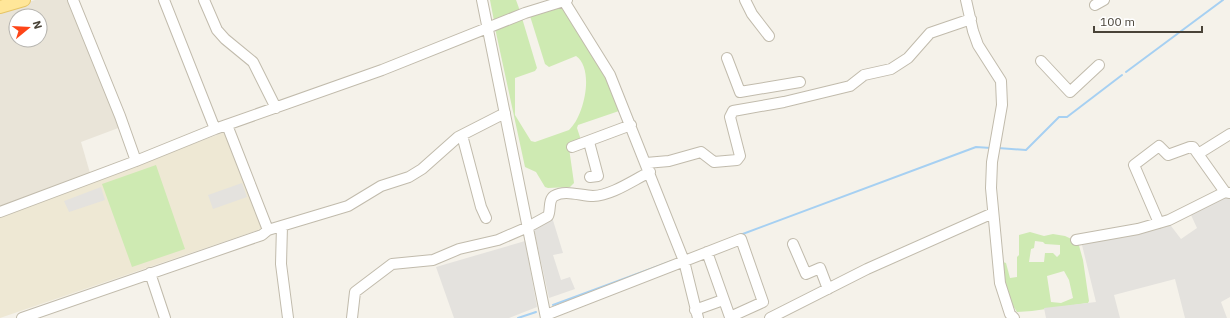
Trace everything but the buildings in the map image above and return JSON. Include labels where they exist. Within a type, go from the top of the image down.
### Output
[{"type":"main road","points":[[0,7],[24,0]]},
{"type":"street","points":[[73,0],[120,116],[136,161]]},
{"type":"street","points":[[164,0],[215,129]]},
{"type":"street","points":[[204,0],[217,30],[225,39],[253,62],[276,108]]},
{"type":"street","points":[[482,0],[546,316],[682,258],[707,252],[741,239],[762,302],[730,317],[707,252]]},
{"type":"street","points":[[745,0],[752,14],[769,36]]},
{"type":"street","points":[[966,0],[973,31],[978,45],[1000,81],[1002,105],[991,175],[993,213],[1000,283],[1010,314],[1014,318]]},
{"type":"street","points":[[0,212],[136,161],[215,129],[382,70],[560,1],[610,75],[648,168],[682,258],[697,314],[723,300]]},
{"type":"street","points":[[352,318],[355,292],[392,264],[433,260],[459,249],[498,240],[528,228],[548,216],[552,198],[554,196],[565,193],[594,196],[605,194],[648,168],[668,161],[701,152],[714,162],[737,160],[740,156],[730,116],[733,111],[784,102],[850,86],[864,75],[891,69],[908,58],[930,33],[971,19]]},
{"type":"street","points":[[727,58],[740,92],[800,82]]},
{"type":"street","points":[[1041,60],[1070,92],[1099,65]]},
{"type":"street","points":[[22,318],[262,235],[268,230],[348,206],[381,186],[409,177],[422,169],[462,135],[505,113]]},
{"type":"street","points":[[227,125],[268,230]]},
{"type":"street","points":[[572,147],[589,142],[631,125]]},
{"type":"street","points":[[1198,154],[1230,134]]},
{"type":"street","points":[[462,135],[481,207],[486,218]]},
{"type":"street","points":[[589,142],[598,176],[590,177]]},
{"type":"street","points":[[1076,240],[1138,229],[1170,220],[1228,192],[1193,147],[1168,155],[1159,146],[1134,165],[1158,223]]},
{"type":"street","points":[[770,318],[866,269],[993,213]]},
{"type":"street","points":[[282,226],[281,264],[288,318]]},
{"type":"street","points":[[793,244],[806,274],[820,268],[828,289]]},
{"type":"street","points":[[150,273],[165,318]]},
{"type":"shaded area","points":[[35,0],[70,0],[121,127],[81,142],[90,173],[0,211],[0,11],[8,8],[8,48],[48,48],[48,8],[10,8]]},
{"type":"shaded area","points":[[225,132],[264,228],[0,318],[0,215]]},
{"type":"shaded area","points":[[242,183],[247,197],[213,209],[208,195]]},
{"type":"shaded area","points":[[101,187],[105,200],[69,212],[64,201]]},
{"type":"shaded area","points":[[1230,196],[1230,297],[1221,302],[1227,318],[1185,318],[1175,279],[1114,295],[1120,318],[1046,318],[1044,308],[1096,302],[1082,245],[1168,222],[1181,239],[1197,228],[1191,215],[1192,210]]},
{"type":"shaded area","points":[[552,217],[563,253],[553,255],[561,280],[570,277],[575,289],[549,298],[533,226],[550,221]]},
{"type":"shaded area","points":[[525,241],[537,307],[509,318],[454,318],[436,267]]},
{"type":"green space","points":[[490,0],[516,0],[520,11],[494,21]]},
{"type":"green space","points":[[559,5],[569,11],[609,75],[621,107],[619,111],[578,125],[577,128],[581,140],[569,148],[574,183],[570,187],[548,188],[545,187],[536,172],[525,167],[495,28],[522,18],[537,68],[535,71],[515,78],[515,115],[531,141],[535,142],[569,130],[579,115],[583,104],[586,82],[582,62],[576,56],[549,67],[545,64],[530,16]]},
{"type":"green space","points":[[156,165],[185,249],[132,267],[102,184]]},
{"type":"green space","points":[[1030,232],[1044,236],[1053,234],[1065,236],[1078,242],[1083,260],[1089,301],[1088,303],[1017,312],[1010,300],[1006,288],[1003,276],[1003,262],[1006,263],[1010,278],[1017,277],[1019,235]],"holes":[[[1035,241],[1043,242],[1045,244],[1060,245],[1060,254],[1057,257],[1053,253],[1045,253],[1044,262],[1029,262],[1031,249],[1034,248]],[[1064,271],[1069,280],[1073,298],[1061,303],[1051,302],[1047,276]]]},
{"type":"waterway","points":[[1126,72],[1223,0]]},
{"type":"waterway","points":[[998,148],[1026,150],[1059,117],[1067,117],[1122,75]]},
{"type":"waterway","points":[[740,235],[976,147],[991,148]]},
{"type":"waterway","points":[[553,305],[672,261]]},
{"type":"waterway","points":[[518,318],[536,312]]}]
